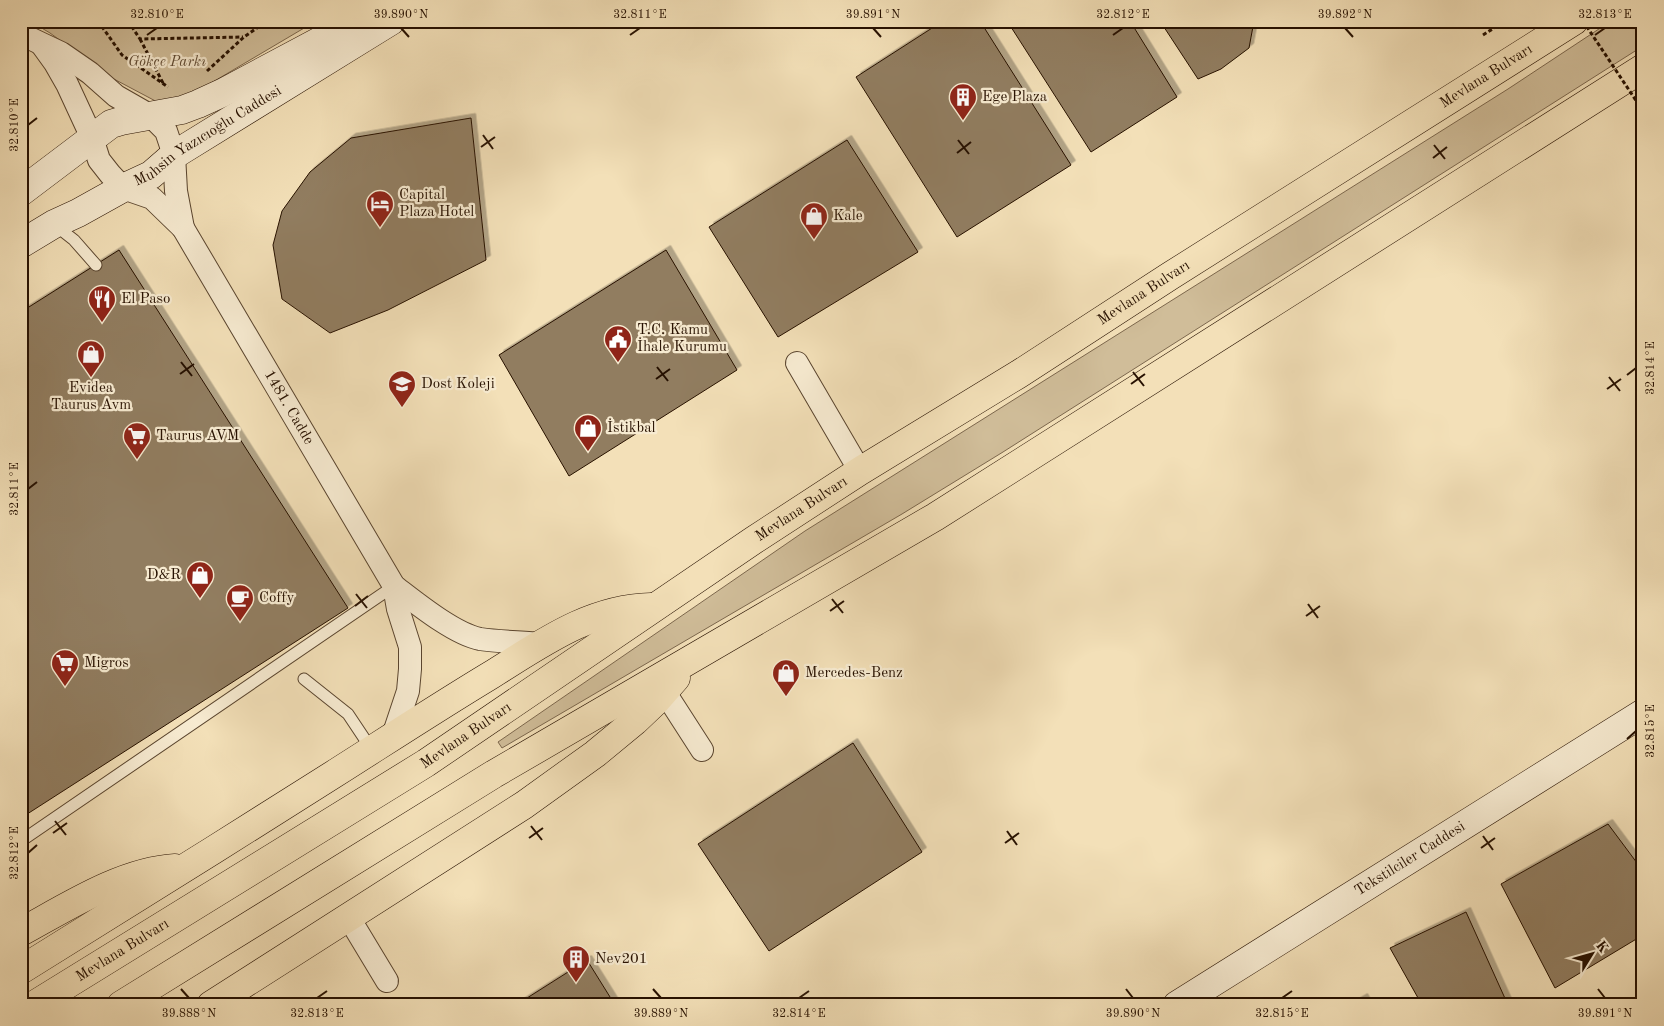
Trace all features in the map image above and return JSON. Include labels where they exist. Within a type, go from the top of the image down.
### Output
[{"type":"highway","name":"Mevlana Bulvarı","points":[[34,1005],[426,763],[754,540],[1574,21]]},
{"type":"highway","points":[[121,1005],[494,774],[935,517],[1643,68]]},
{"type":"highway","points":[[21,970],[186,868],[440,705],[560,633],[600,616],[623,610],[656,607]]},
{"type":"highway","points":[[211,1005],[524,805],[595,754],[635,721],[664,692],[687,663]]},
{"type":"highway","points":[[21,932],[86,898],[144,872],[186,868]]},
{"type":"main road","name":"Muhsin Yazıcıoğlu Caddesi","points":[[21,192],[111,124],[182,110],[369,25]]},
{"type":"main road","name":"Muhsin Yazıcıoğlu Caddesi","points":[[21,244],[54,224],[150,174],[369,25]]},
{"type":"main road","name":"Tekstilciler Caddesi","points":[[1177,1005],[1643,713]]},
{"type":"street","name":"1481. Cadde","points":[[21,34],[61,54],[90,73],[116,96],[151,116],[166,131],[174,156],[176,191],[183,228]]},
{"type":"street","name":"1481. Cadde","points":[[42,44],[67,84],[100,160],[110,174],[123,188],[152,198],[183,228],[394,586],[398,609],[410,647],[410,669],[408,691],[383,743]]},
{"type":"street","points":[[797,363],[860,472]]},
{"type":"street","name":"1481. Cadde","points":[[394,586],[426,611],[465,634],[479,639],[542,644]]},
{"type":"street","points":[[664,692],[702,750]]},
{"type":"street","points":[[348,918],[387,981]]},
{"type":"lane","points":[[54,224],[74,240],[96,265]]},
{"type":"lane","points":[[21,840],[394,586]]},
{"type":"lane","points":[[304,679],[383,743]]},
{"type":"path","points":[[98,21],[122,55],[175,91]]},
{"type":"path","points":[[128,21],[140,39],[163,83]]},
{"type":"path","points":[[202,76],[244,37],[267,21]]},
{"type":"path","points":[[1483,35],[1505,21]]},
{"type":"path","points":[[1584,21],[1643,111]]},
{"type":"path","points":[[140,39],[244,37]]},
{"type":"green space","name":"Gökçe Parkı","points":[[30,21],[316,21],[179,102],[163,105],[112,78],[50,33]]},
{"type":"green space","points":[[1611,21],[1643,21],[1643,46],[1003,452],[902,514],[502,748],[498,742],[805,531],[1508,89]]},
{"type":"building","name":"Ege Plaza","points":[[943,21],[980,21],[1071,165],[957,237],[856,77]]},
{"type":"building","points":[[1021,21],[1130,21],[1177,97],[1091,152],[1011,27]]},
{"type":"building","points":[[1160,21],[1254,21],[1249,48],[1221,69],[1198,79]]},
{"type":"building","name":"Capital Plaza Hotel","points":[[471,118],[486,260],[388,310],[330,333],[282,299],[273,245],[282,211],[310,172],[351,138]]},
{"type":"building","name":"Kale","points":[[847,140],[918,252],[778,337],[709,227]]},
{"type":"building","name":"Taurus AVM","points":[[119,250],[348,608],[21,818],[21,312]]},
{"type":"building","name":"T.C. Kamu İhale Kurumu","points":[[666,250],[737,370],[569,476],[499,355]]},
{"type":"building","points":[[853,743],[922,852],[769,951],[698,844]]},
{"type":"building","points":[[1608,824],[1643,871],[1643,935],[1555,988],[1501,884]]},
{"type":"building","points":[[1466,912],[1508,1005],[1422,1005],[1390,948]]},
{"type":"building","name":"Nev201","points":[[587,960],[615,1005],[516,1005]]},
{"type":"building","points":[[1363,998],[1367,1005],[1351,1005]]},
{"type":"place","name":"Ege Plaza","points":[[963,121]]},
{"type":"place","name":"Capital Plaza Hotel","points":[[380,228]]},
{"type":"place","name":"Kale","points":[[814,240]]},
{"type":"place","name":"El Paso","points":[[102,323]]},
{"type":"place","name":"T.C. Kamu İhale Kurumu","points":[[618,363]]},
{"type":"place","name":"Evidea Taurus Avm","points":[[91,378]]},
{"type":"place","name":"Dost Koleji","points":[[402,408]]},
{"type":"place","name":"İstikbal","points":[[588,452]]},
{"type":"place","name":"Taurus AVM","points":[[137,460]]},
{"type":"place","name":"D&R","points":[[200,599]]},
{"type":"place","name":"Coffy","points":[[240,622]]},
{"type":"place","name":"Migros","points":[[65,687]]},
{"type":"place","name":"Mercedes-Benz","points":[[786,697]]},
{"type":"place","name":"Nev201","points":[[576,983]]}]
